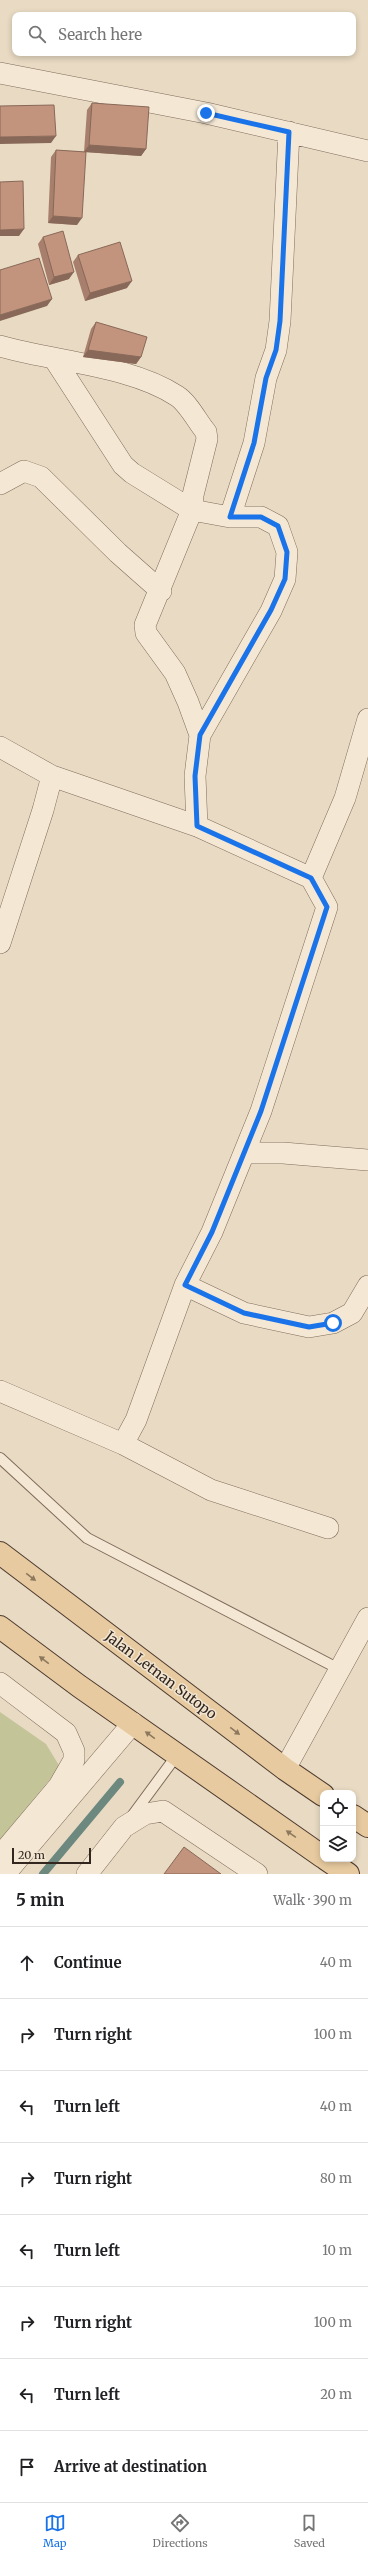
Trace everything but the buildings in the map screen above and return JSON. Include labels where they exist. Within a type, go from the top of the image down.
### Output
[{"type":"main road","name":"Jalan Letnan Sutopo","points":[[0,1553],[285,1769],[320,1793]]},
{"type":"main road","points":[[0,1627],[79,1686],[320,1855]]},
{"type":"main road","points":[[356,1818],[368,1826]]},
{"type":"main road","points":[[330,1862],[348,1874]]},
{"type":"street","points":[[0,73],[206,113],[368,151]]},
{"type":"street","points":[[230,517],[254,443],[266,378],[276,350],[280,321],[289,132]]},
{"type":"street","points":[[0,346],[56,360],[132,374],[178,396],[206,432],[207,439],[193,495],[192,510],[161,590],[145,625],[146,633],[175,673],[188,702],[200,735]]},
{"type":"street","points":[[56,360],[123,465],[132,473],[192,510],[230,517],[261,517],[278,526],[287,552],[285,579],[271,610],[200,735],[195,776],[197,826]]},
{"type":"street","points":[[0,484],[24,471],[41,477],[118,553],[161,590]]},
{"type":"street","points":[[311,878],[345,798],[368,719]]},
{"type":"street","points":[[0,747],[52,776],[197,826],[311,878],[327,907],[261,1111],[212,1232],[185,1285],[139,1414],[123,1444]]},
{"type":"street","points":[[0,943],[8,889],[43,810],[52,776]]},
{"type":"street","points":[[244,1153],[283,1153],[368,1160]]},
{"type":"street","points":[[185,1285],[244,1313],[309,1327],[333,1323],[352,1313],[368,1286]]},
{"type":"street","points":[[0,1391],[123,1444],[211,1490],[328,1528]]},
{"type":"street","points":[[285,1769],[368,1618]]},
{"type":"street","points":[[0,1683],[66,1733],[74,1751],[74,1760],[58,1786],[0,1856]]},
{"type":"street","points":[[5,1874],[133,1723]]},
{"type":"street","points":[[87,1874],[124,1827],[145,1814],[163,1811],[257,1874]]},
{"type":"lane","points":[[0,1458],[87,1538],[339,1669]]},
{"type":"lane","points":[[124,1827],[178,1755]]},
{"type":"green space","points":[[0,1712],[46,1744],[60,1767],[0,1840]]},
{"type":"waterway","points":[[43,1874],[120,1782]]},
{"type":"route","points":[[206,113],[289,132],[280,321],[276,350],[266,378],[254,443],[230,517],[261,517],[278,526],[287,552],[285,579],[271,610],[248,653],[200,735],[195,776],[197,826],[311,878],[327,907],[261,1111],[212,1232],[185,1285],[244,1313],[309,1327],[333,1323]]}]
